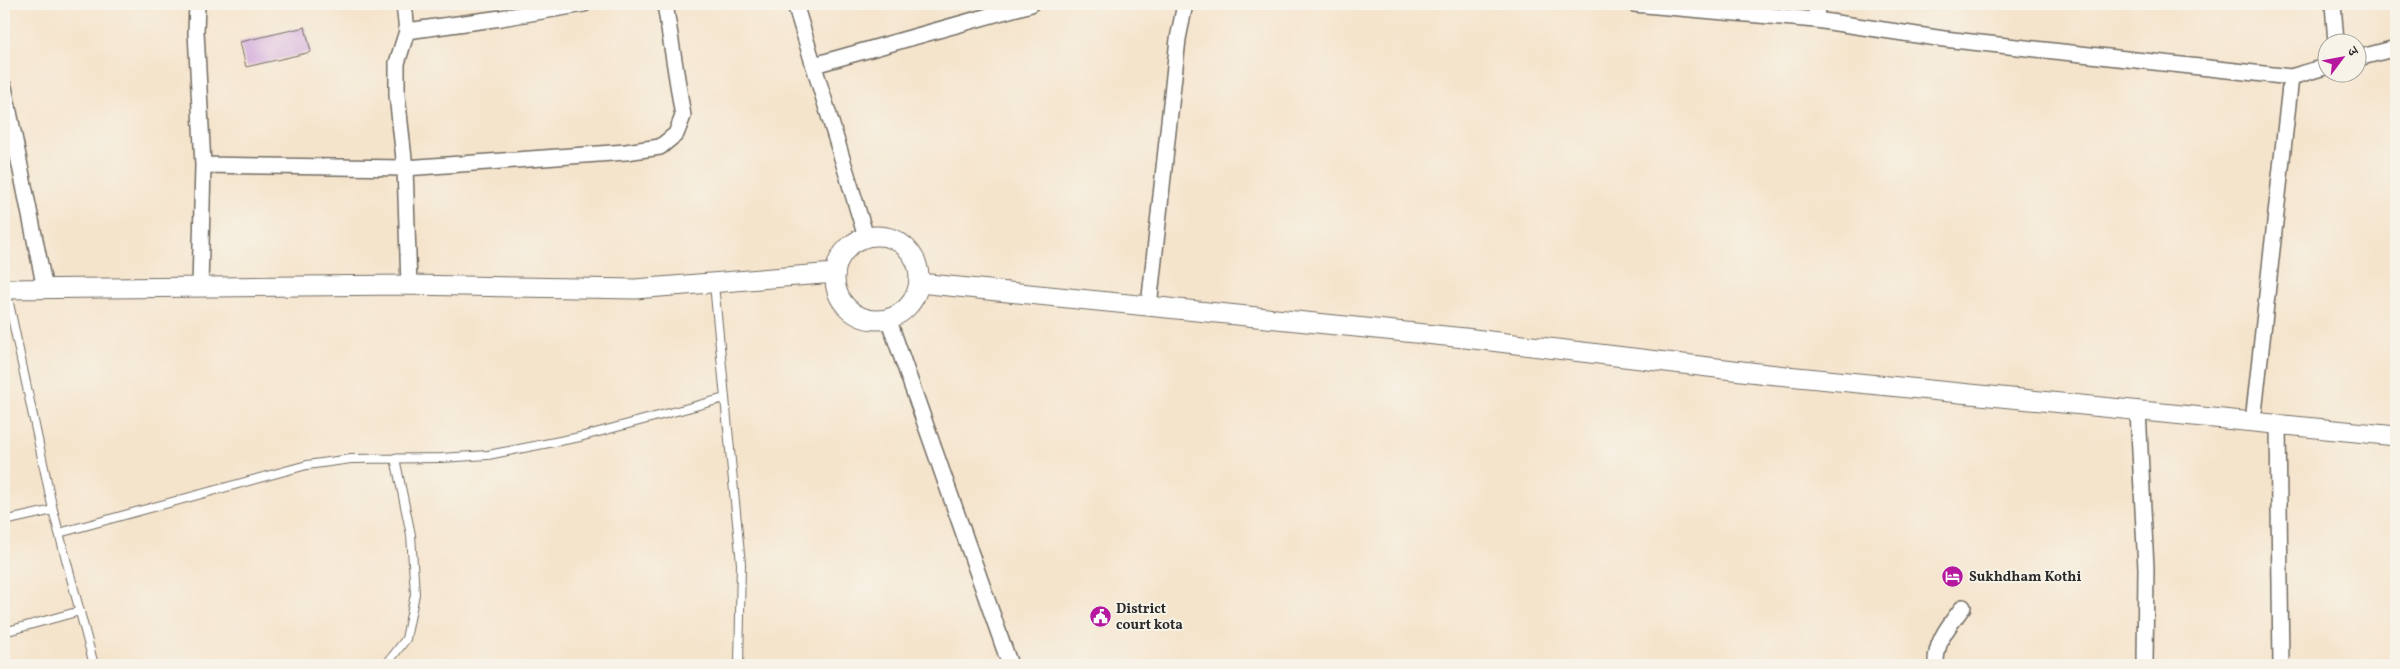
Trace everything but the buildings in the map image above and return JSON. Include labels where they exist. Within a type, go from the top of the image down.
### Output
[{"type":"street","points":[[196,4],[203,165],[200,287]]},
{"type":"street","points":[[404,4],[407,31],[397,63],[397,95],[405,168],[409,286]]},
{"type":"street","points":[[407,31],[584,4]]},
{"type":"street","points":[[203,165],[405,168],[626,152],[660,147],[676,134],[683,116],[664,4]]},
{"type":"street","points":[[795,4],[866,237]]},
{"type":"street","points":[[814,65],[1031,4]]},
{"type":"street","points":[[1149,306],[1178,39],[1185,4]]},
{"type":"street","points":[[1634,4],[1694,7],[1816,20],[1944,39],[2291,76],[2318,69]]},
{"type":"street","points":[[1816,20],[1817,4]]},
{"type":"street","points":[[2333,4],[2335,32]]},
{"type":"street","points":[[2368,55],[2396,48]]},
{"type":"street","points":[[2253,422],[2291,76]]},
{"type":"street","points":[[4,94],[45,289]]},
{"type":"street","points":[[882,236],[898,241],[910,252],[917,266],[919,283],[914,298],[903,311],[888,318],[872,320],[856,314],[844,304],[836,289],[835,272],[840,257],[851,244],[866,237],[882,236]]},
{"type":"street","points":[[5,289],[409,286],[635,289],[714,284],[835,272]]},
{"type":"street","points":[[919,283],[1465,338],[1767,374],[2396,436]]},
{"type":"street","points":[[888,318],[1010,665]]},
{"type":"street","points":[[2138,411],[2146,568],[2145,665]]},
{"type":"street","points":[[2278,424],[2281,665]]},
{"type":"street","points":[[1936,665],[1939,641],[1962,608]]},
{"type":"lane","points":[[714,284],[741,564],[739,665]]},
{"type":"lane","points":[[5,289],[53,510],[94,665]]},
{"type":"lane","points":[[59,534],[307,465],[351,459],[441,458],[488,455],[580,437],[725,398]]},
{"type":"lane","points":[[386,665],[406,639],[415,594],[411,535],[395,458]]},
{"type":"lane","points":[[4,521],[53,510]]},
{"type":"lane","points":[[4,632],[80,611]]},
{"type":"place","name":"Sukhdham Kothi","points":[[1953,576]]},
{"type":"place","name":"District court kota","points":[[1100,616]]}]
